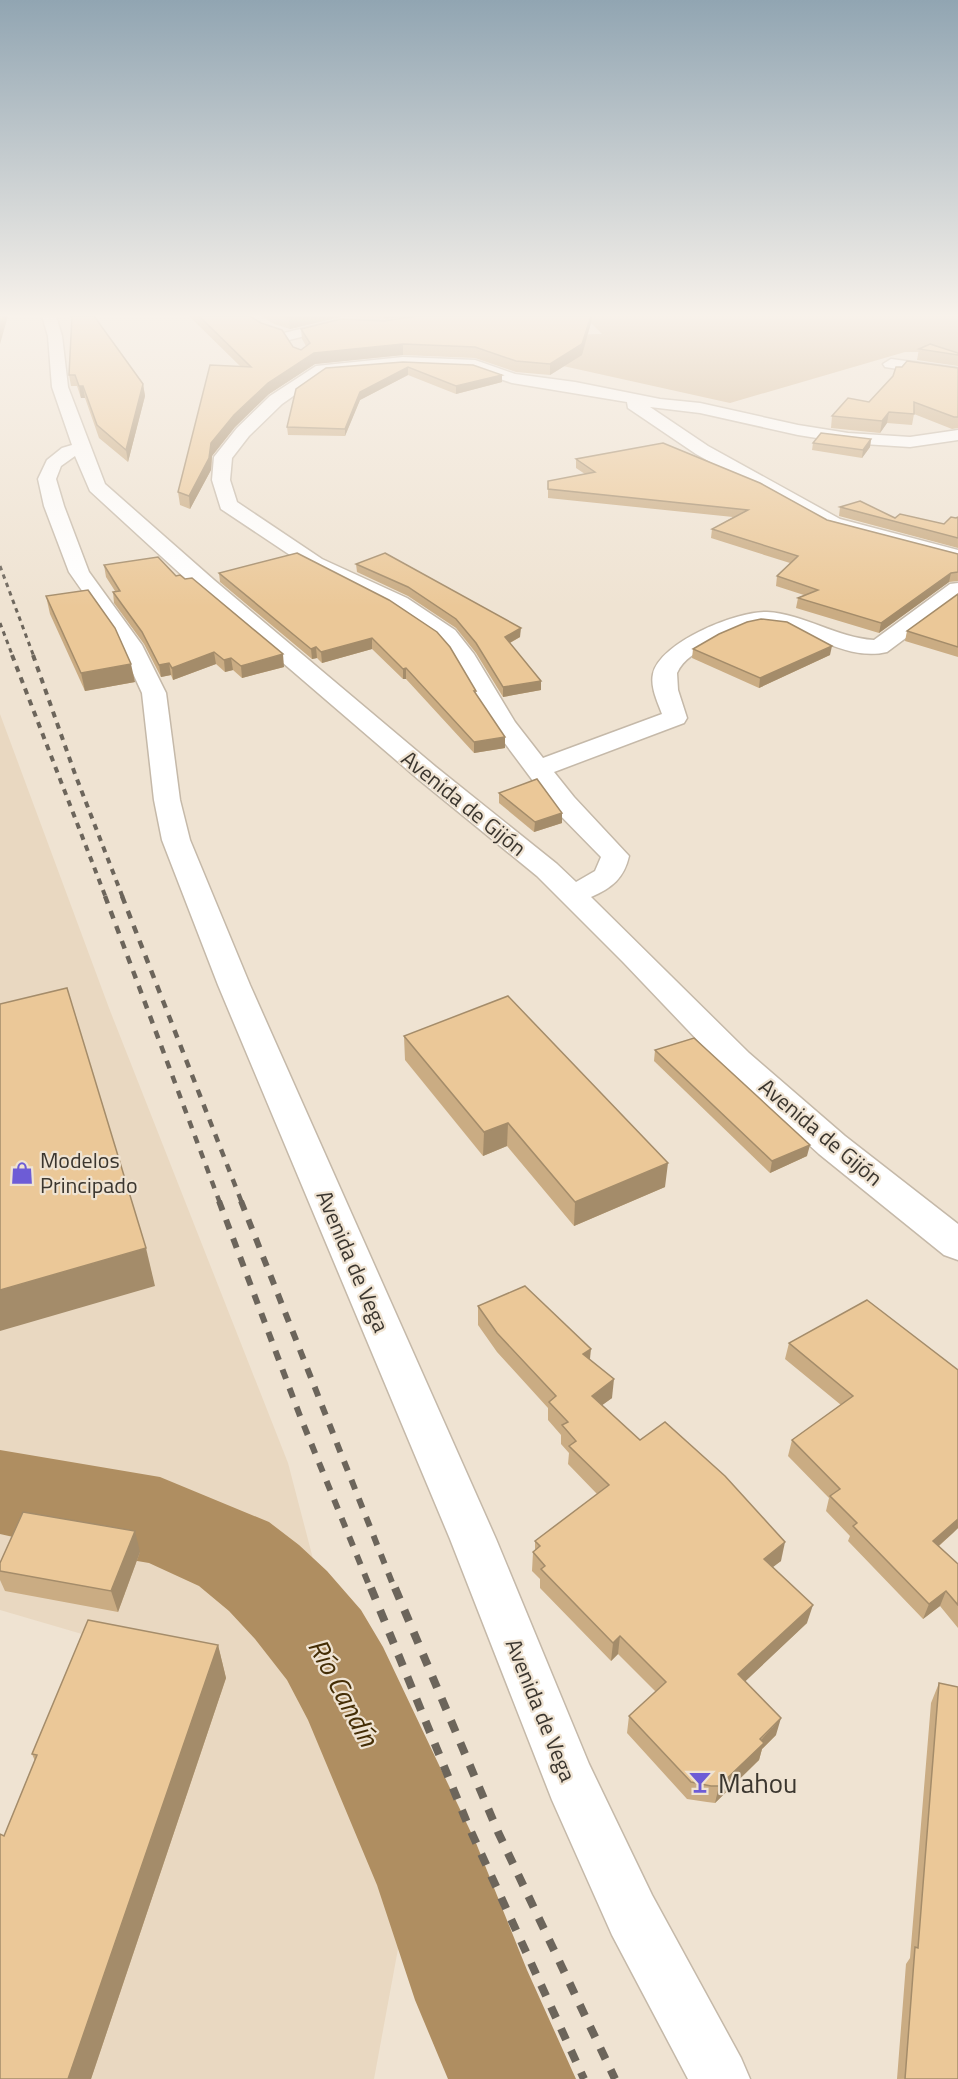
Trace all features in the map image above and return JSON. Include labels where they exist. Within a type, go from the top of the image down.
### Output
[{"type":"street","name":"Avenida de Gijón","points":[[69,413],[97,487],[170,554],[427,773],[547,870],[737,1061],[832,1145],[958,1245]]},
{"type":"street","points":[[263,413],[243,432],[223,457],[221,480],[228,505],[315,563],[399,603],[447,635],[462,654],[504,725],[564,803],[615,856],[613,868],[604,880],[573,894]]},
{"type":"street","points":[[650,413],[702,450],[833,523],[958,556]]},
{"type":"street","points":[[722,413],[798,430],[848,438],[910,442],[958,435]]},
{"type":"street","name":"Avenida de Vega","points":[[81,448],[68,452],[53,464],[48,479],[54,506],[79,572],[131,645],[154,693],[167,800],[176,840],[234,985],[473,1539],[570,1782],[632,1914],[720,2079]]},
{"type":"street","points":[[538,769],[675,718],[664,674],[670,661],[689,647],[719,633],[751,620],[766,619],[853,643],[879,647],[958,589]]},
{"type":"shaded area","points":[[0,714],[109,1008],[288,1463],[405,1911],[374,2079],[0,2079],[99,1639],[0,1610]]},
{"type":"building","points":[[93,413],[136,413],[126,450],[97,425]]},
{"type":"building","points":[[198,413],[236,413],[211,443],[209,458],[189,496],[178,492]]},
{"type":"building","points":[[290,413],[351,413],[345,429],[287,427]]},
{"type":"building","points":[[835,413],[888,413],[882,421],[832,416]]},
{"type":"building","points":[[943,413],[958,413],[958,417]]},
{"type":"building","points":[[821,433],[871,439],[863,450],[813,443]]},
{"type":"building","points":[[663,443],[760,483],[827,520],[958,554],[958,572],[951,573],[881,623],[798,598],[818,590],[777,576],[798,556],[712,529],[748,510],[548,489],[548,481],[595,472],[576,459]]},
{"type":"building","points":[[860,501],[895,518],[900,514],[944,524],[951,517],[958,517],[958,538],[840,507]]},
{"type":"building","points":[[297,553],[389,600],[437,632],[450,647],[476,691],[474,691],[505,737],[474,742],[406,668],[403,669],[372,638],[321,652],[316,647],[311,649],[219,573]]},
{"type":"building","points":[[385,553],[521,628],[505,637],[541,681],[503,687],[476,643],[456,619],[408,587],[356,564]]},
{"type":"building","points":[[158,557],[176,576],[180,575],[185,579],[192,578],[283,654],[241,666],[231,658],[224,660],[214,652],[172,668],[169,663],[159,665],[142,632],[113,592],[120,591],[104,565]]},
{"type":"building","points":[[88,590],[115,628],[131,664],[81,673],[46,596]]},
{"type":"building","points":[[958,594],[958,647],[907,631]]},
{"type":"building","points":[[761,619],[787,622],[832,646],[760,678],[693,649],[719,634],[747,622]]},
{"type":"building","points":[[537,779],[562,813],[535,822],[499,793]]},
{"type":"building","points":[[67,988],[146,1248],[0,1290],[0,1004]]},
{"type":"building","points":[[508,996],[668,1163],[575,1202],[508,1123],[484,1132],[404,1036]]},
{"type":"building","points":[[694,1038],[810,1145],[772,1161],[655,1050]]},
{"type":"building","points":[[525,1286],[591,1349],[583,1354],[614,1379],[592,1396],[640,1440],[665,1422],[725,1476],[785,1542],[764,1559],[813,1605],[738,1674],[781,1718],[760,1739],[764,1743],[719,1786],[691,1782],[629,1716],[666,1682],[620,1636],[613,1643],[541,1569],[545,1566],[533,1552],[540,1546],[535,1541],[609,1485],[569,1446],[576,1441],[562,1425],[568,1422],[549,1402],[556,1396],[497,1333],[478,1306]]},
{"type":"building","points":[[867,1300],[958,1370],[958,1519],[933,1541],[958,1564],[958,1605],[946,1591],[929,1604],[853,1526],[857,1523],[830,1496],[840,1489],[792,1440],[853,1396],[789,1343]]},
{"type":"building","points":[[23,1512],[135,1531],[111,1591],[0,1571],[0,1563]]},
{"type":"building","points":[[88,1620],[218,1645],[68,2079],[0,2079],[0,1834],[4,1836],[37,1755],[32,1754]]},
{"type":"building","points":[[939,1683],[958,1687],[958,2079],[905,2079],[915,1947],[918,1948]]},
{"type":"waterway","name":"Río Candín","points":[[0,1492],[67,1506],[160,1521],[234,1554],[264,1578],[291,1605],[324,1645],[346,1684],[435,1884],[477,2000],[512,2079]]},
{"type":"railway","points":[[0,566],[34,657]]},
{"type":"railway","points":[[0,623],[13,657]]},
{"type":"railway","points":[[12,655],[106,898]]},
{"type":"railway","points":[[33,655],[75,774],[123,898]]},
{"type":"railway","points":[[105,896],[220,1203]]},
{"type":"railway","points":[[122,896],[242,1203]]},
{"type":"railway","points":[[219,1201],[300,1416],[371,1590]]},
{"type":"railway","points":[[241,1201],[395,1590]]},
{"type":"railway","points":[[371,1588],[468,1825],[584,2079]]},
{"type":"railway","points":[[395,1588],[498,1832],[615,2079]]},
{"type":"place","name":"Modelos Principado","points":[[22,1173]]},
{"type":"place","name":"Mahou","points":[[700,1782]]}]
